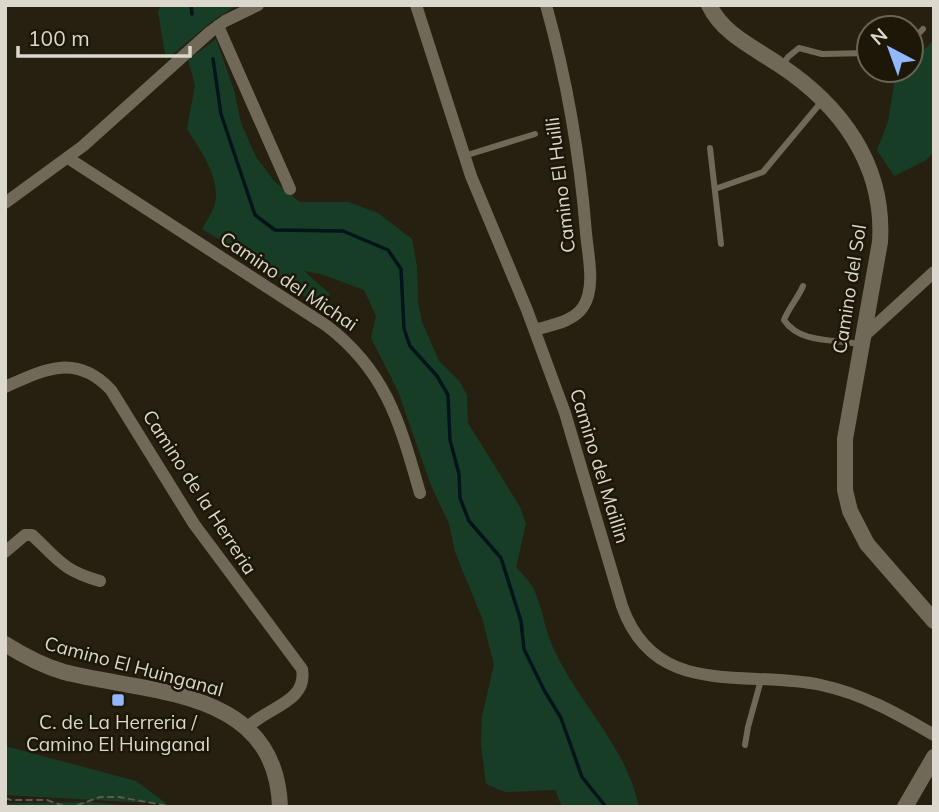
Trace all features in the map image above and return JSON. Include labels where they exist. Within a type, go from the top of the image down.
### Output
[{"type":"street","points":[[5,203],[68,158],[218,26],[258,5]]},
{"type":"street","name":"Camino del Maillin","points":[[416,5],[464,156],[535,330],[565,413],[622,606],[634,634],[654,654],[681,670],[712,676],[809,682],[848,692],[886,708],[934,735]]},
{"type":"street","name":"Camino El Huilli","points":[[535,330],[577,314],[586,301],[590,282],[583,188],[575,135],[560,60],[545,5]]},
{"type":"street","name":"Camino del Sol","points":[[709,5],[727,30],[782,66],[823,100],[843,123],[863,154],[873,177],[880,202],[880,242],[845,439],[844,479],[847,500],[867,544],[934,621]]},
{"type":"street","points":[[218,26],[290,189]]},
{"type":"street","name":"Camino del Michai","points":[[68,158],[327,327],[352,347],[373,371],[390,399],[420,493]]},
{"type":"street","points":[[863,340],[934,272]]},
{"type":"street","name":"Camino de la Herreria","points":[[5,387],[45,370],[61,367],[88,372],[111,390],[194,524],[302,668],[303,683],[297,694],[262,715],[247,728]]},
{"type":"street","points":[[5,552],[25,535],[32,535],[65,567],[100,581]]},
{"type":"street","name":"Camino El Huinganal","points":[[5,645],[32,660],[62,671],[199,701],[230,714],[247,728],[262,746],[278,789],[279,807]]},
{"type":"street","points":[[905,807],[934,757]]},
{"type":"lane","points":[[782,66],[799,48],[822,54],[855,53]]},
{"type":"lane","points":[[715,189],[763,172],[823,100]]},
{"type":"lane","points":[[464,156],[535,134]]},
{"type":"lane","points":[[710,148],[721,244]]},
{"type":"lane","points":[[803,286],[796,303],[785,316],[787,325],[807,336],[863,340]]},
{"type":"lane","points":[[745,745],[761,678]]},
{"type":"path","points":[[5,798],[47,800],[64,806],[75,806],[100,797],[119,797],[174,807]]},
{"type":"green space","points":[[161,5],[237,5],[211,22],[166,60],[158,12]]},
{"type":"green space","points":[[216,39],[234,90],[241,123],[256,157],[275,182],[300,202],[348,202],[378,213],[412,239],[422,322],[439,361],[460,382],[467,395],[468,423],[520,507],[526,524],[516,567],[533,588],[549,638],[562,666],[623,764],[639,807],[562,807],[555,790],[505,792],[486,784],[481,745],[482,716],[494,665],[482,618],[455,552],[449,524],[430,483],[398,391],[371,338],[376,316],[364,290],[321,274],[304,271],[330,294],[319,307],[264,267],[267,262],[247,256],[202,229],[214,206],[216,189],[207,162],[187,129],[195,85],[188,60]]},
{"type":"green space","points":[[934,40],[934,152],[926,160],[894,176],[877,150],[888,122],[894,84],[925,84],[925,49]]},
{"type":"green space","points":[[5,746],[136,781],[167,804],[5,795]]},
{"type":"green space","points":[[92,802],[138,807],[5,807],[5,803]]},
{"type":"waterway","points":[[191,5],[192,14]]},
{"type":"waterway","points":[[213,59],[221,114],[255,215],[275,230],[343,231],[388,250],[401,269],[404,329],[410,346],[437,376],[448,395],[450,440],[459,474],[460,498],[469,521],[501,558],[521,621],[524,649],[561,718],[582,777],[606,807]]},
{"type":"place","name":"C. de La Herreria / Camino El Huinganal","points":[[118,700]]}]
